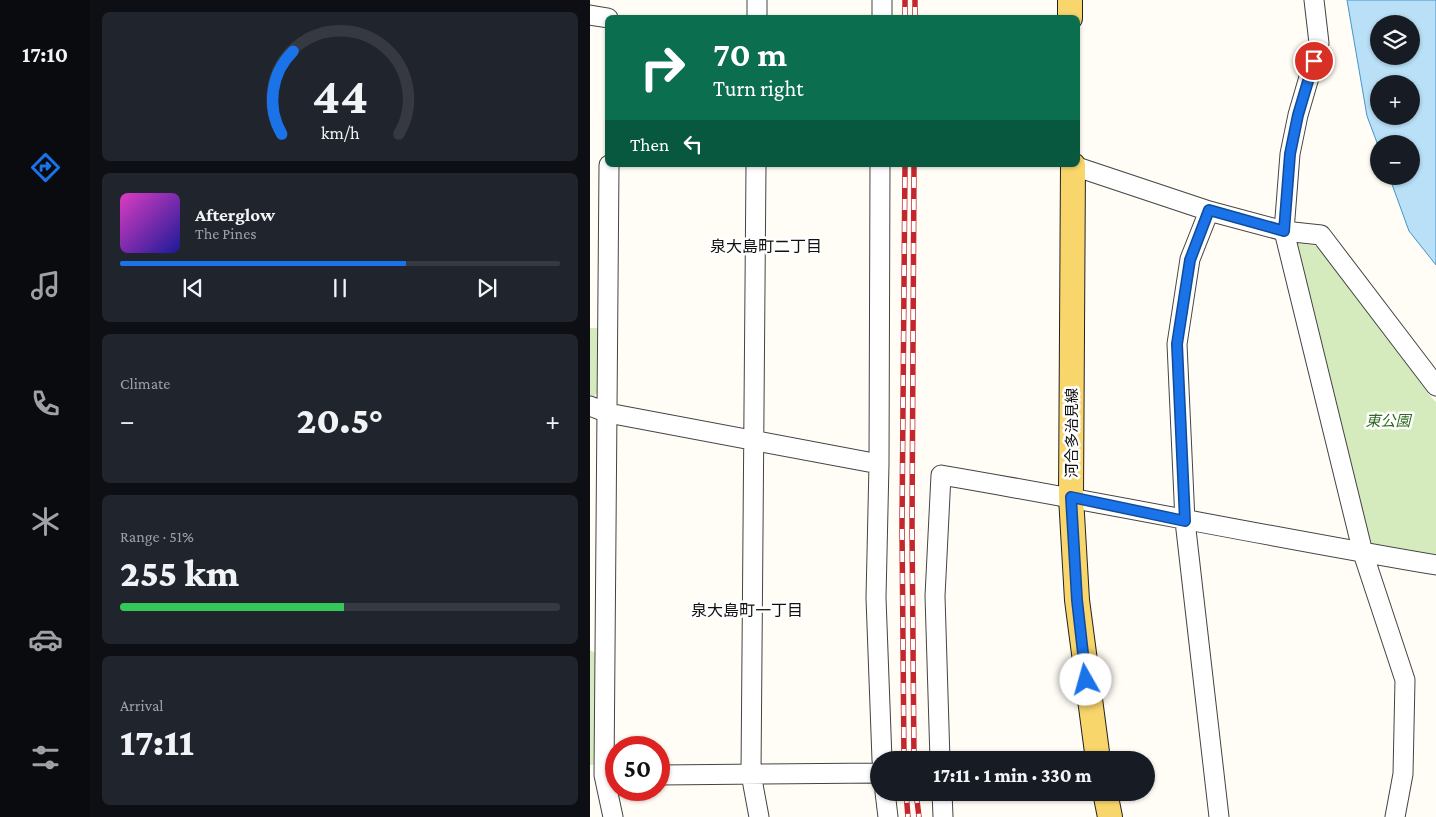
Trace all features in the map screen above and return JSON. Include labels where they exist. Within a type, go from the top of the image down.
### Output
[{"type":"main road","points":[[1070,0],[1070,15]]},
{"type":"main road","name":"河合多治見線","points":[[1073,167],[1071,497],[1077,600],[1097,751]]},
{"type":"main road","points":[[1107,801],[1110,817]]},
{"type":"street","points":[[609,15],[610,0]]},
{"type":"street","points":[[757,0],[757,15]]},
{"type":"street","points":[[882,0],[882,15]]},
{"type":"street","points":[[1314,0],[1319,44],[1298,115],[1290,154],[1284,231],[1363,553],[1405,680],[1403,774],[1396,817]]},
{"type":"street","points":[[590,15],[605,17]]},
{"type":"street","points":[[610,167],[608,412],[598,643],[604,775],[613,817]]},
{"type":"street","points":[[756,167],[750,774],[759,817]]},
{"type":"street","points":[[880,167],[879,464],[876,598],[882,751]]},
{"type":"street","points":[[1079,167],[1209,210],[1284,231],[1321,235],[1436,386]]},
{"type":"street","points":[[1209,210],[1190,260],[1177,344],[1185,521],[1219,817]]},
{"type":"street","points":[[590,406],[608,412],[879,464]]},
{"type":"street","points":[[940,751],[935,596],[941,475],[1071,497],[1185,521],[1436,565]]},
{"type":"street","points":[[670,775],[870,773]]},
{"type":"street","points":[[886,801],[888,817]]},
{"type":"street","points":[[942,801],[943,817]]},
{"type":"green space","name":"東公園","points":[[1296,243],[1319,246],[1436,402],[1436,558],[1376,550],[1369,541]]},
{"type":"green space","points":[[590,328],[599,328],[599,392],[592,397],[590,397]]},
{"type":"green space","points":[[590,650],[599,655],[598,759],[593,765],[590,765]]},
{"type":"water","points":[[1347,0],[1436,0],[1436,265],[1409,231],[1392,185],[1420,185],[1420,135],[1374,135],[1370,125],[1420,125],[1420,75],[1370,75],[1370,124]]},
{"type":"railway","points":[[905,0],[905,15]]},
{"type":"railway","points":[[915,0],[915,15]]},
{"type":"railway","points":[[904,751],[902,527],[905,167]]},
{"type":"railway","points":[[914,167],[912,528],[914,751]]},
{"type":"railway","points":[[907,801],[908,817]]},
{"type":"railway","points":[[917,801],[919,817]]},
{"type":"district","name":"泉大島町二丁目","points":[[766,246]]},
{"type":"district","name":"泉大島町一丁目","points":[[747,610]]},
{"type":"route","points":[[1086,680],[1077,600],[1071,497],[1185,521],[1177,344],[1190,260],[1209,210],[1284,231],[1290,154],[1298,115],[1314,61]]}]
